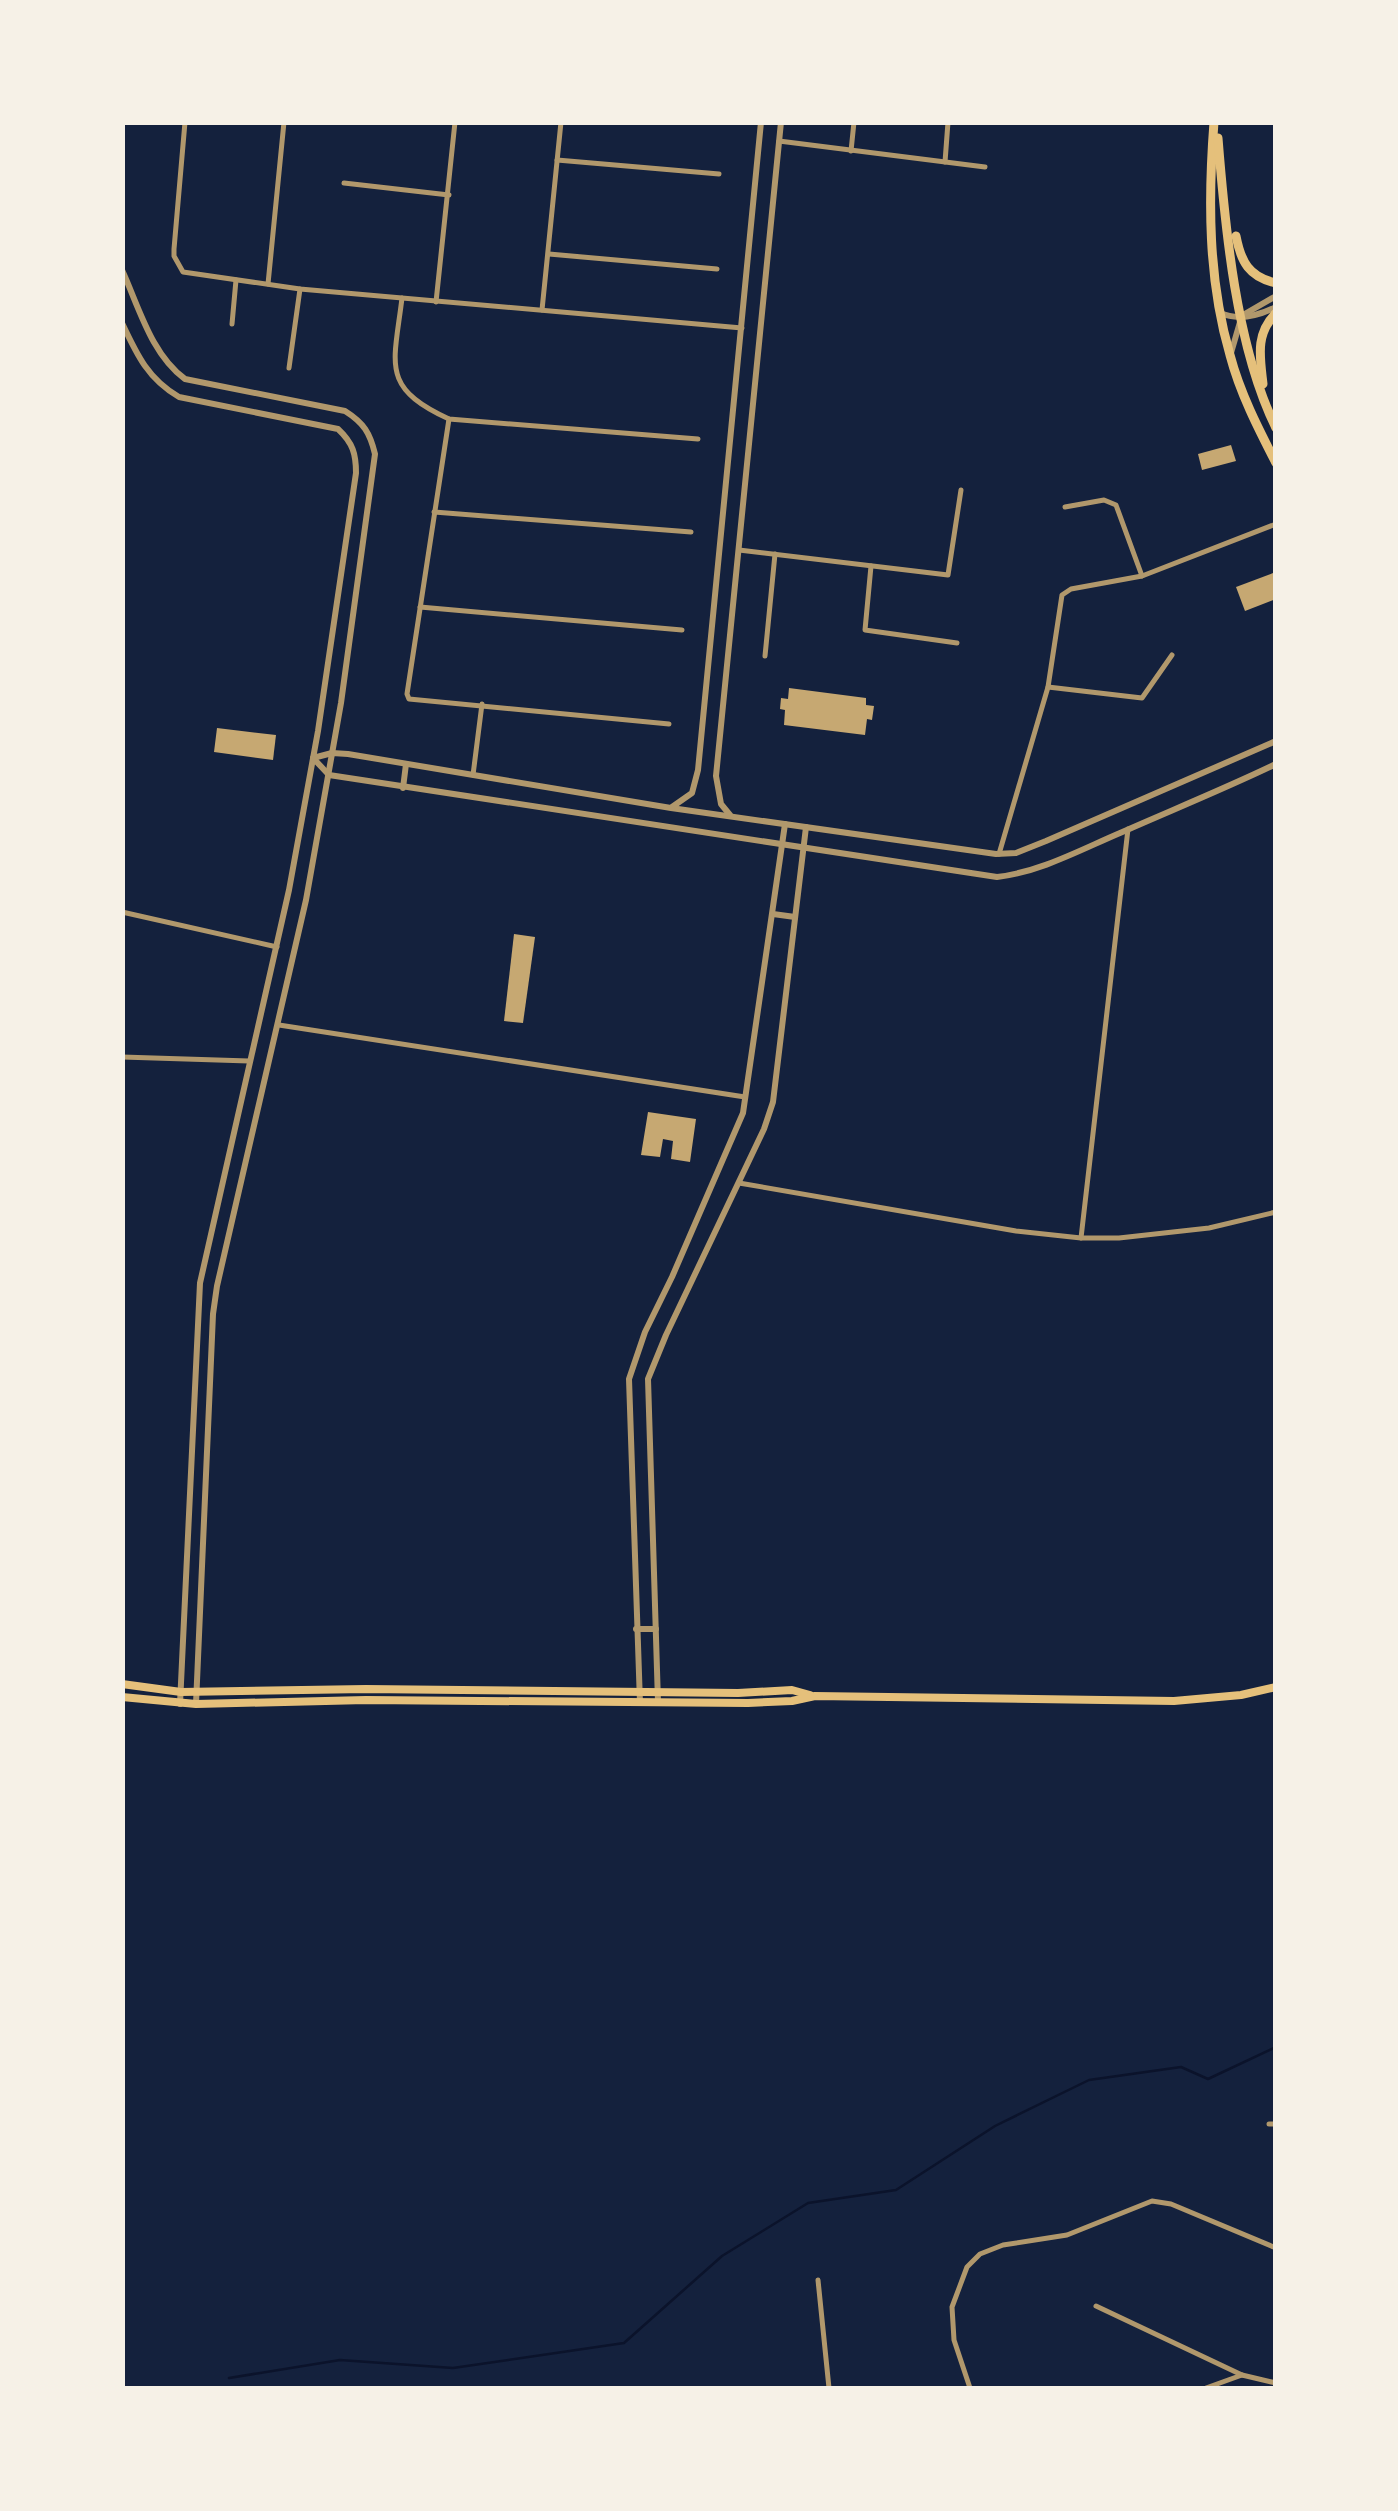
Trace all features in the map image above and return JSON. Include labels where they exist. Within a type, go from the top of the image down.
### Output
[{"type":"main road","points":[[1215,122],[1242,316],[1265,407],[1276,428]]},
{"type":"main road","points":[[1215,122],[1210,236],[1220,312],[1230,356],[1276,463]]},
{"type":"main road","points":[[1225,200],[1232,213],[1243,262],[1261,280],[1276,283]]},
{"type":"main road","points":[[1265,407],[1260,337],[1276,310]]},
{"type":"main road","points":[[122,1684],[180,1692],[640,1692],[658,1697],[762,1702],[814,1696],[1174,1701],[1241,1695],[1276,1687]]},
{"type":"main road","points":[[122,1697],[196,1704],[366,1700],[640,1703],[658,1697]]},
{"type":"street","points":[[185,122],[174,256],[183,272],[300,289],[742,328]]},
{"type":"street","points":[[268,284],[284,122]]},
{"type":"street","points":[[436,302],[455,122]]},
{"type":"street","points":[[542,310],[561,122]]},
{"type":"street","points":[[671,808],[692,793],[698,770],[761,122]]},
{"type":"street","points":[[730,816],[721,804],[716,776],[781,122]]},
{"type":"street","points":[[850,151],[854,122]]},
{"type":"street","points":[[944,162],[948,122]]},
{"type":"street","points":[[779,142],[986,167]]},
{"type":"street","points":[[558,160],[719,174]]},
{"type":"street","points":[[344,184],[449,195]]},
{"type":"street","points":[[548,254],[717,269]]},
{"type":"street","points":[[122,270],[158,350],[170,368],[184,379],[345,411],[362,421],[370,434],[374,454],[329,775],[279,1025],[213,1314],[196,1704]]},
{"type":"street","points":[[232,324],[236,280]]},
{"type":"street","points":[[289,368],[300,289]]},
{"type":"street","points":[[1230,356],[1242,316],[1276,296]]},
{"type":"street","points":[[402,298],[394,361],[398,382],[410,398],[449,419],[698,439]]},
{"type":"street","points":[[1220,312],[1252,317],[1276,310]]},
{"type":"street","points":[[122,322],[142,365],[161,386],[179,397],[338,430],[350,440],[356,455],[313,758],[277,947],[200,1283],[180,1704]]},
{"type":"street","points":[[244,410],[246,392]]},
{"type":"street","points":[[449,419],[409,699],[669,724]]},
{"type":"street","points":[[732,424],[750,426]]},
{"type":"street","points":[[737,549],[948,575],[960,490]]},
{"type":"street","points":[[1064,507],[1104,500],[1116,505],[1142,576]]},
{"type":"street","points":[[434,512],[691,532]]},
{"type":"street","points":[[999,854],[1048,688],[1062,595],[1071,589],[1142,576],[1276,524]]},
{"type":"street","points":[[764,656],[775,554]]},
{"type":"street","points":[[871,566],[865,630],[957,642]]},
{"type":"street","points":[[420,607],[682,630]]},
{"type":"street","points":[[1048,688],[1142,698],[1172,654]]},
{"type":"street","points":[[473,774],[482,704]]},
{"type":"street","points":[[313,758],[332,752],[671,808],[999,854],[1016,853],[1046,841],[1276,741]]},
{"type":"street","points":[[313,758],[329,775],[402,788],[997,877],[1019,875],[1186,807],[1276,764]]},
{"type":"street","points":[[402,788],[406,764]]},
{"type":"street","points":[[640,1703],[629,1380],[645,1332],[726,1156],[746,1097],[785,824]]},
{"type":"street","points":[[658,1697],[648,1380],[773,1102],[806,827]]},
{"type":"street","points":[[1080,1238],[1128,829]]},
{"type":"street","points":[[122,912],[277,947]]},
{"type":"street","points":[[774,914],[795,917]]},
{"type":"street","points":[[279,1025],[746,1097]]},
{"type":"street","points":[[122,1057],[252,1061]]},
{"type":"street","points":[[230,1153],[246,1158]]},
{"type":"street","points":[[740,1182],[1016,1231],[1080,1238],[1119,1238],[1209,1228],[1276,1212]]},
{"type":"street","points":[[188,1528],[204,1529]]},
{"type":"street","points":[[636,1629],[656,1629]]},
{"type":"street","points":[[970,2388],[954,2340],[952,2307],[967,2267],[980,2254],[1004,2245],[1067,2235],[1152,2201],[1171,2204],[1276,2248]]},
{"type":"street","points":[[818,2280],[830,2388]]},
{"type":"street","points":[[1096,2306],[1242,2375],[1276,2383]]},
{"type":"street","points":[[1206,2388],[1242,2375]]},
{"type":"building","points":[[1231,445],[1236,461],[1202,470],[1198,454]]},
{"type":"building","points":[[1273,573],[1276,599],[1245,611],[1236,587]]},
{"type":"building","points":[[789,688],[866,698],[866,705],[874,706],[865,735],[784,725],[781,698],[788,699]]},
{"type":"building","points":[[217,728],[276,735],[273,760],[214,752]]},
{"type":"building","points":[[514,934],[535,937],[523,1023],[504,1021]]},
{"type":"building","points":[[648,1112],[696,1119],[690,1162],[671,1159],[673,1141],[663,1139],[660,1157],[641,1155]]},
{"type":"waterway","points":[[229,2378],[340,2360],[453,2368],[624,2343],[722,2256],[808,2203],[896,2190],[995,2126],[1089,2080],[1181,2067],[1208,2079],[1276,2047]]}]
